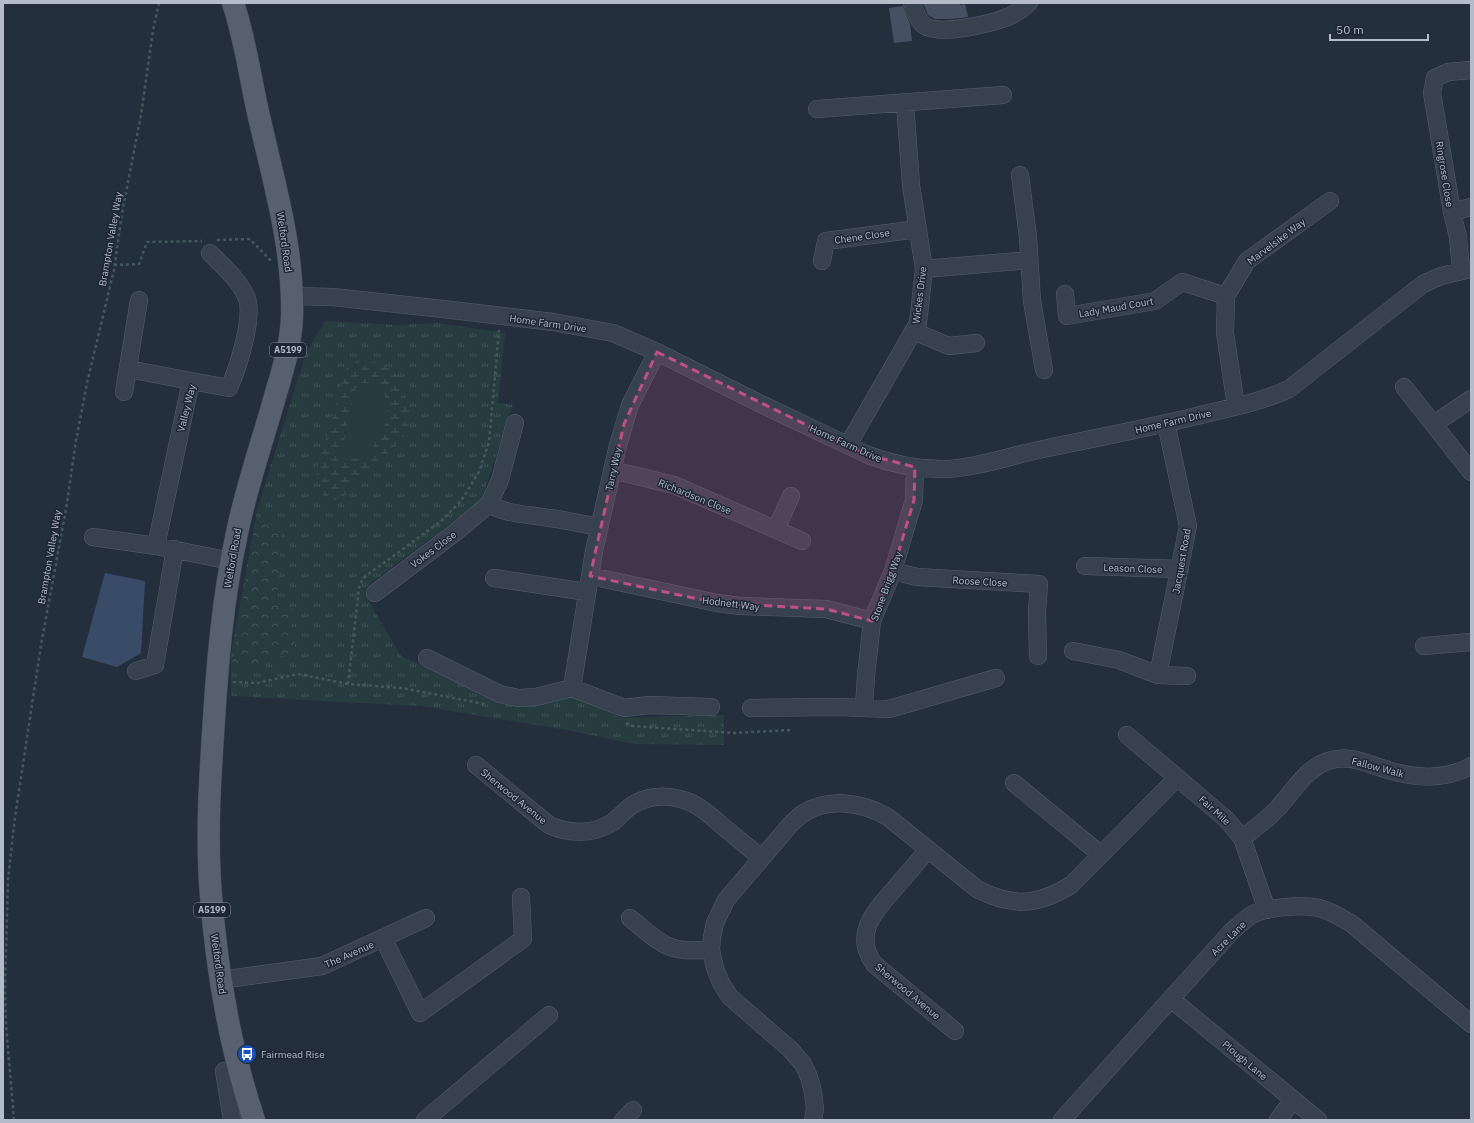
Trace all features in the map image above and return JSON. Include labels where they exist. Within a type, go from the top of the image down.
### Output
[{"type":"main road","name":"Welford Road","points":[[233,3],[240,22],[256,102],[283,220],[292,296],[289,343],[280,382],[242,506],[231,560],[220,630],[209,798],[210,895],[220,980],[234,1049],[254,1120]]},
{"type":"street","points":[[912,3],[916,16],[925,26],[933,30],[943,30],[960,29],[994,22],[1011,16],[1023,9],[1029,3]]},
{"type":"street","name":"Ringrose Close","points":[[1466,270],[1452,212],[1432,93],[1435,78],[1448,72],[1471,70]]},
{"type":"street","points":[[817,109],[1003,95]]},
{"type":"street","name":"Wickes Drive","points":[[848,445],[918,323],[924,269],[911,185],[905,103]]},
{"type":"street","points":[[1020,175],[1028,237],[1032,301],[1044,370]]},
{"type":"street","name":"Marvelsike Way","points":[[1236,406],[1225,333],[1226,296],[1247,261],[1330,201]]},
{"type":"street","points":[[1452,212],[1471,207]]},
{"type":"street","name":"Chene Close","points":[[822,261],[826,241],[918,228]]},
{"type":"street","name":"Valley Way","points":[[156,546],[191,381],[229,388],[241,358],[249,309],[246,297],[238,282],[208,245]]},
{"type":"street","points":[[924,269],[1029,260]]},
{"type":"street","name":"Home Farm Drive","points":[[292,296],[333,297],[501,316],[553,322],[613,333],[657,352],[699,374],[848,445],[883,460],[915,467],[948,469],[985,464],[1041,449],[1166,424],[1270,398],[1289,389],[1423,284],[1441,276],[1466,270]]},
{"type":"street","name":"Lady Maud Court","points":[[1064,294],[1067,316],[1155,301],[1182,282],[1226,296]]},
{"type":"street","points":[[124,392],[139,300]]},
{"type":"street","points":[[913,331],[949,346],[976,343]]},
{"type":"street","name":"Tarry Way","points":[[572,688],[599,527],[612,470],[630,405],[657,352]]},
{"type":"street","points":[[128,369],[191,381]]},
{"type":"street","points":[[1404,387],[1471,472]]},
{"type":"street","points":[[1434,424],[1471,399]]},
{"type":"street","name":"Vokes Close","points":[[375,593],[457,531],[489,504],[500,480],[515,423]]},
{"type":"street","name":"Jacquest Road","points":[[1158,675],[1188,526],[1166,424]]},
{"type":"street","name":"Stone Brigg Way","points":[[864,707],[872,621],[893,571],[914,500],[915,467]]},
{"type":"street","name":"Richardson Close","points":[[612,470],[674,485],[802,541]]},
{"type":"street","points":[[776,529],[791,496]]},
{"type":"street","points":[[489,504],[498,509],[514,513],[599,527]]},
{"type":"street","points":[[93,537],[175,549],[231,560]]},
{"type":"street","points":[[136,671],[154,665],[175,549]]},
{"type":"street","name":"Leason Close","points":[[1086,566],[1180,569]]},
{"type":"street","name":"Roose Close","points":[[893,571],[917,577],[1039,584],[1037,612],[1038,656]]},
{"type":"street","points":[[494,578],[589,584]]},
{"type":"street","name":"Hodnett Way","points":[[589,584],[740,606],[826,609],[872,621]]},
{"type":"street","points":[[1424,646],[1471,642]]},
{"type":"street","points":[[1073,651],[1119,660],[1158,675],[1187,676]]},
{"type":"street","points":[[427,658],[500,694],[518,698],[536,696],[572,688],[604,702],[624,708],[649,706],[711,707]]},
{"type":"street","points":[[751,708],[838,706],[889,709],[996,678]]},
{"type":"street","name":"Fair Mile","points":[[1127,736],[1226,819],[1242,838],[1267,910]]},
{"type":"street","name":"Fallow Walk","points":[[1242,838],[1260,825],[1276,810],[1306,775],[1328,762],[1340,759],[1352,759],[1404,775],[1422,777],[1447,775],[1471,766]]},
{"type":"street","name":"Sherwood Avenue","points":[[476,765],[549,825],[560,830],[586,832],[600,828],[612,822],[635,803],[650,797],[665,796],[680,798],[693,804],[709,815],[761,858]]},
{"type":"street","points":[[813,1120],[813,1092],[810,1077],[803,1064],[790,1050],[730,997],[721,983],[715,968],[711,950],[715,924],[726,900],[790,825],[802,814],[830,804],[845,803],[860,805],[877,810],[888,817],[976,889],[990,896],[1008,901],[1025,902],[1043,899],[1070,885],[1177,778]]},
{"type":"street","points":[[1014,783],[1100,854]]},
{"type":"street","name":"Sherwood Avenue","points":[[928,850],[871,917],[866,935],[866,947],[874,964],[955,1031]]},
{"type":"street","points":[[383,938],[420,1013],[523,939],[521,897]]},
{"type":"street","name":"Acre Lane","points":[[1062,1120],[1231,932],[1251,916],[1267,910],[1286,907],[1319,908],[1334,914],[1352,924],[1469,1016]]},
{"type":"street","name":"The Avenue","points":[[220,980],[322,966],[426,918]]},
{"type":"street","points":[[630,918],[660,941],[671,947],[684,950],[711,950]]},
{"type":"street","name":"Plough Lane","points":[[1171,999],[1318,1120]]},
{"type":"street","points":[[426,1120],[549,1015]]},
{"type":"street","points":[[224,1071],[232,1120]]},
{"type":"street","points":[[1278,1120],[1293,1100]]},
{"type":"path","name":"Brampton Valley Way","points":[[14,1120],[6,1025],[5,988],[8,879],[15,817],[41,645],[76,441],[87,383],[114,265],[153,30],[159,3]]},
{"type":"path","points":[[114,265],[140,264],[147,242],[208,245],[250,239],[272,261]]},
{"type":"path","points":[[348,684],[359,588],[363,578],[440,522],[461,501],[479,472],[489,442],[501,316]]},
{"type":"highlighted area","points":[[657,352],[868,455],[915,467],[914,500],[893,571],[872,621],[826,609],[717,603],[590,576],[624,424]]},
{"type":"green space","points":[[325,321],[396,325],[437,323],[505,333],[498,403],[513,405],[481,501],[367,586],[368,600],[401,656],[510,705],[570,695],[621,718],[724,715],[724,745],[635,744],[567,730],[421,706],[231,696],[231,654],[257,510],[306,353]],"holes":[[[394,448],[362,475],[341,500],[316,472]]]},
{"type":"green space","points":[[358,361],[382,363],[398,376],[412,414],[408,429],[394,448],[362,475],[341,500],[324,499],[316,472],[348,364]]},
{"type":"green space","points":[[357,382],[383,386],[389,417],[369,454],[339,463]]},
{"type":"green space","points":[[256,518],[282,530],[277,597],[293,609],[295,652],[231,672]]},
{"type":"water","points":[[105,573],[145,581],[141,653],[117,667],[82,657]]},
{"type":"building","points":[[923,3],[965,4],[968,17],[935,19],[928,15]]},
{"type":"building","points":[[903,6],[910,24],[912,41],[894,43],[889,8]]},
{"type":"place","name":"Fairmead Rise","points":[[247,1054]]}]
